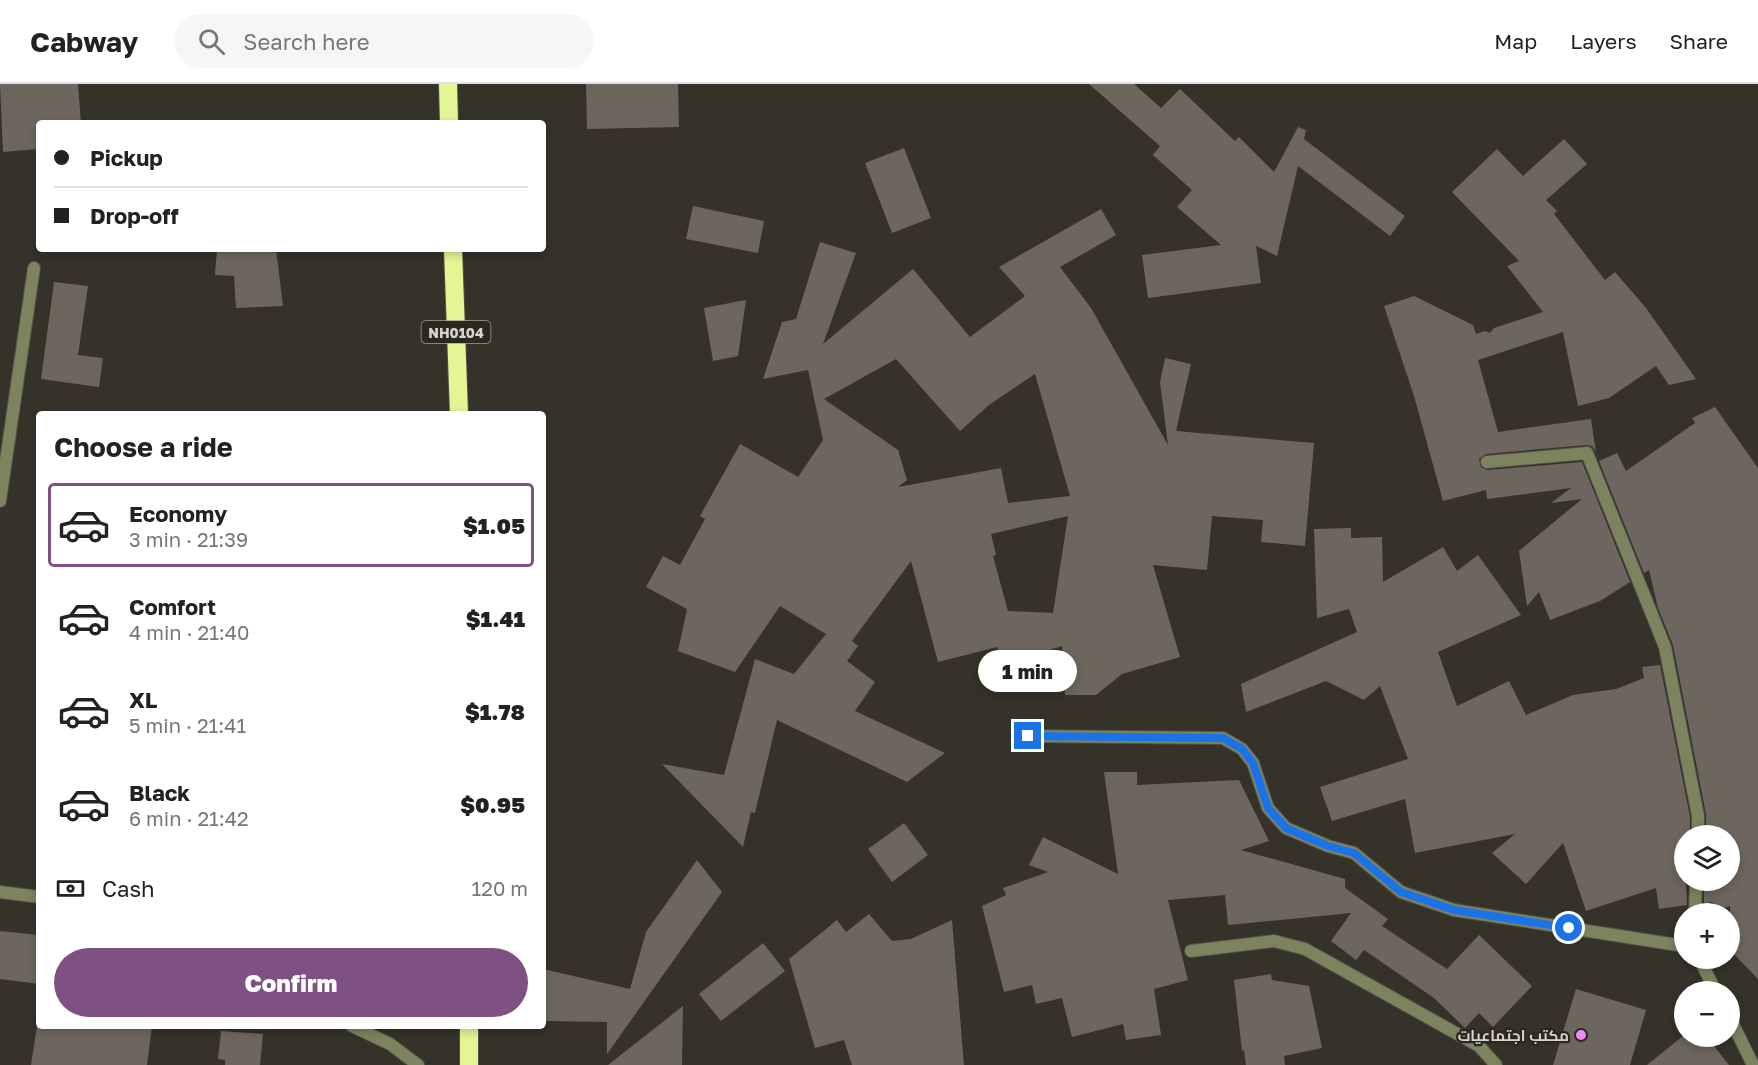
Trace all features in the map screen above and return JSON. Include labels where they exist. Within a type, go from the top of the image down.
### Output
[{"type":"highway","points":[[448,84],[449,120]]},
{"type":"highway","name":"NH0104","points":[[453,252],[459,411]]},
{"type":"highway","points":[[469,1029],[470,1065]]},
{"type":"street","points":[[0,501],[34,268]]},
{"type":"street","points":[[1487,462],[1587,453],[1665,647],[1698,825]]},
{"type":"street","points":[[1028,736],[1223,738],[1242,749],[1253,763],[1268,808],[1286,828],[1328,846],[1354,853],[1401,892],[1454,910],[1674,944]]},
{"type":"street","points":[[0,892],[36,897]]},
{"type":"street","points":[[1191,951],[1274,941],[1305,949],[1479,1047],[1496,1065]]},
{"type":"street","points":[[358,1029],[390,1044],[418,1065]]},
{"type":"street","points":[[1740,1038],[1753,1065]]},
{"type":"building","points":[[0,84],[78,84],[81,120],[36,120],[36,149],[3,152]]},
{"type":"building","points":[[586,84],[678,84],[679,127],[587,129]]},
{"type":"building","points":[[1089,84],[1134,84],[1161,108],[1180,89],[1235,141],[1239,137],[1274,172],[1298,127],[1306,130],[1304,139],[1405,216],[1390,236],[1298,166],[1277,256],[1256,246],[1261,283],[1148,298],[1142,255],[1221,245],[1177,207],[1192,190],[1153,155],[1160,146]]},
{"type":"building","points":[[1564,139],[1587,164],[1546,200],[1557,211],[1554,214],[1605,280],[1615,272],[1646,308],[1696,379],[1669,385],[1656,366],[1609,398],[1578,406],[1563,332],[1478,360],[1498,432],[1591,419],[1596,452],[1592,446],[1586,445],[1486,454],[1479,459],[1481,467],[1488,470],[1582,462],[1630,582],[1600,601],[1550,620],[1539,592],[1527,606],[1519,551],[1582,499],[1551,503],[1571,488],[1487,499],[1486,490],[1443,501],[1414,396],[1384,306],[1414,296],[1473,325],[1476,334],[1485,331],[1490,333],[1494,328],[1543,312],[1507,266],[1519,261],[1452,192],[1497,149],[1523,176]]},
{"type":"building","points":[[904,148],[931,218],[892,233],[865,163]]},
{"type":"building","points":[[693,206],[764,221],[758,253],[686,239]]},
{"type":"building","points":[[1101,209],[1116,235],[1060,267],[1091,308],[1168,445],[1160,382],[1165,358],[1191,364],[1176,431],[1314,443],[1305,546],[1261,542],[1263,520],[1212,516],[1207,570],[1153,565],[1180,657],[1122,674],[1096,695],[1065,695],[1062,646],[1003,665],[997,647],[938,662],[911,561],[852,641],[858,646],[847,661],[875,682],[855,711],[945,753],[907,782],[777,720],[755,813],[751,812],[743,847],[662,764],[724,775],[755,659],[794,674],[826,634],[780,606],[735,672],[678,651],[687,609],[646,587],[663,556],[680,565],[705,519],[700,516],[740,444],[798,477],[823,440],[808,370],[763,379],[782,322],[796,319],[820,242],[856,253],[823,344],[913,269],[970,337],[1025,296],[999,267]],"holes":[[[896,359],[960,431],[989,405],[1035,374],[1070,496],[1008,503],[1001,468],[898,487],[907,480],[898,450],[824,399]],[[1068,516],[1053,613],[1008,611],[993,556],[996,555],[991,534]]]},
{"type":"building","points":[[217,252],[276,252],[283,306],[236,308],[234,276],[215,275]]},
{"type":"building","points":[[54,282],[88,286],[78,355],[103,358],[99,387],[41,379]]},
{"type":"building","points":[[746,300],[738,356],[713,361],[704,308]]},
{"type":"building","points":[[1715,407],[1758,468],[1758,979],[1740,960],[1740,903],[1704,903],[1704,891],[1740,891],[1740,825],[1706,825],[1706,814],[1673,645],[1658,608],[1649,570],[1644,573],[1599,461],[1617,453],[1626,471],[1695,423],[1692,418]]},
{"type":"building","points":[[1351,528],[1351,538],[1382,537],[1383,582],[1443,547],[1457,571],[1478,555],[1521,615],[1438,652],[1457,706],[1509,681],[1526,715],[1573,695],[1616,689],[1644,678],[1642,667],[1660,665],[1690,817],[1690,825],[1674,825],[1674,891],[1686,891],[1687,903],[1674,903],[1674,907],[1659,909],[1656,888],[1586,911],[1563,843],[1526,884],[1492,853],[1515,834],[1415,853],[1405,799],[1332,821],[1320,787],[1408,759],[1380,686],[1364,700],[1326,681],[1246,712],[1241,684],[1357,632],[1349,609],[1317,618],[1314,529]]},
{"type":"building","points":[[1104,772],[1137,772],[1137,785],[1239,780],[1269,841],[1241,850],[1345,879],[1345,888],[1388,919],[1382,926],[1447,969],[1479,935],[1532,986],[1493,1027],[1479,1013],[1465,1028],[1434,998],[1364,950],[1356,960],[1331,941],[1351,913],[1228,925],[1225,895],[1168,900],[1188,980],[1154,989],[1161,1035],[1126,1040],[1123,1024],[1072,1037],[1062,998],[1036,1004],[1032,985],[1004,992],[982,906],[1006,895],[1003,888],[1048,872],[1029,865],[1043,837],[1118,874]]},
{"type":"building","points":[[904,823],[928,855],[892,882],[868,849]]},
{"type":"building","points":[[697,860],[722,892],[607,1054],[607,1022],[546,1021],[546,970],[630,989],[646,932]]},
{"type":"building","points":[[869,914],[892,941],[911,939],[952,920],[964,1065],[852,1065],[844,1040],[815,1048],[789,959],[837,920],[846,932]]},
{"type":"building","points":[[0,931],[36,935],[36,984],[0,979]]},
{"type":"building","points":[[763,943],[785,971],[721,1021],[699,994]]},
{"type":"building","points":[[1271,974],[1272,980],[1309,986],[1322,1048],[1284,1056],[1285,1065],[1246,1065],[1244,1050],[1242,1051],[1234,980]]},
{"type":"building","points":[[1576,989],[1646,1010],[1630,1065],[1553,1065]]},
{"type":"building","points":[[683,1006],[682,1065],[608,1065]]},
{"type":"building","points":[[37,1029],[152,1029],[147,1065],[31,1065]]},
{"type":"building","points":[[221,1031],[263,1034],[260,1065],[225,1065],[225,1060],[218,1059]]},
{"type":"building","points":[[1674,1043],[1674,1047],[1715,1047],[1729,1065],[1647,1065]]},
{"type":"place","name":"مکتب اجتماعیات","points":[[1581,1035]]},
{"type":"route","points":[[1028,736],[1223,738],[1242,749],[1253,763],[1268,808],[1286,828],[1328,846],[1354,853],[1373,866],[1401,892],[1454,910],[1569,928]]}]
